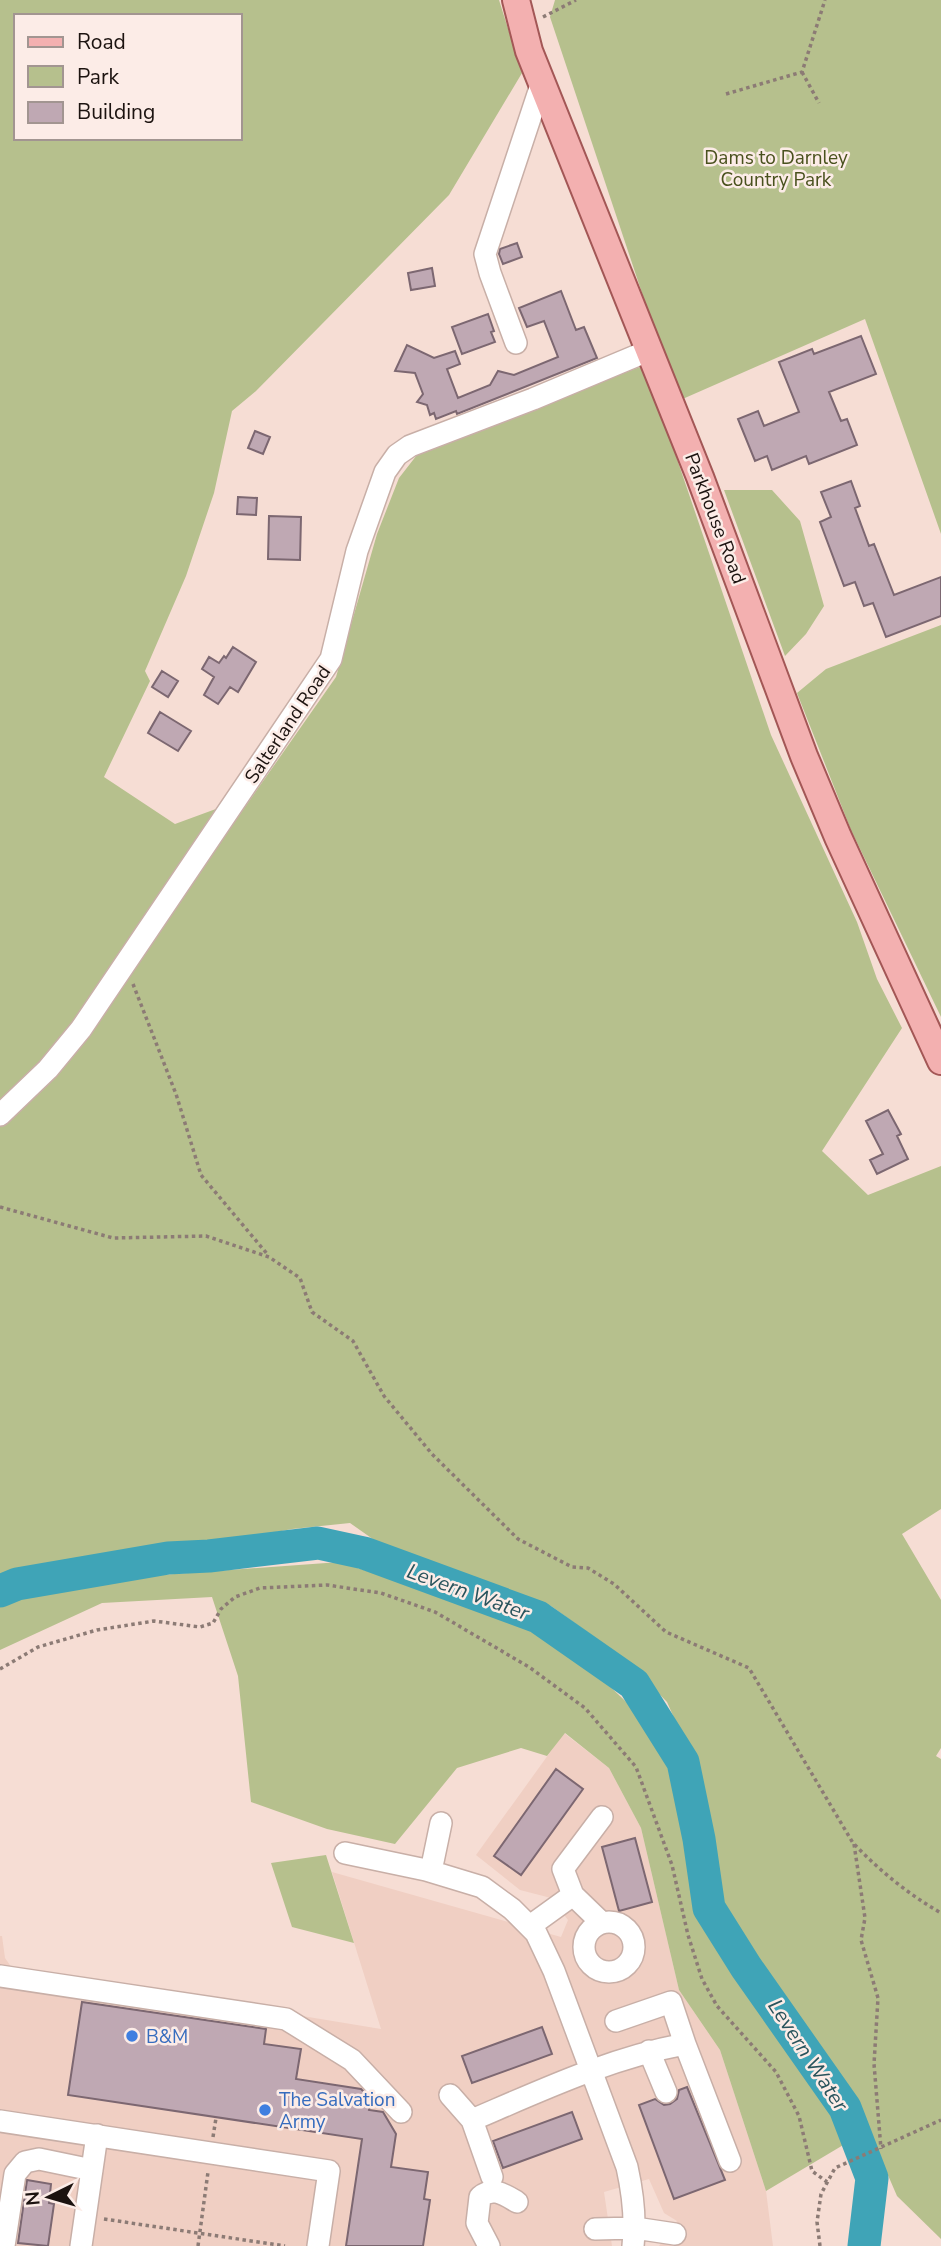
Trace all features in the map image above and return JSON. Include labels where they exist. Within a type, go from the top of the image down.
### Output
[{"type":"main road","name":"Parkhouse Road","points":[[516,0],[542,82],[736,570],[804,756],[838,837],[941,1061]]},
{"type":"street","points":[[516,343],[489,273],[485,254],[542,82]]},
{"type":"street","name":"Salterland Road","points":[[0,1115],[48,1069],[81,1029],[331,659],[357,551],[385,472],[397,455],[410,446],[650,350]]},
{"type":"street","points":[[566,1900],[563,1869],[602,1817]]},
{"type":"street","points":[[431,1871],[441,1823]]},
{"type":"street","points":[[345,1853],[431,1871],[482,1887],[512,1909],[536,1933],[554,1970],[627,2167],[632,2190],[634,2237]]},
{"type":"street","points":[[566,1900],[602,1923]]},
{"type":"street","points":[[530,1926],[566,1900]]},
{"type":"street","points":[[0,1976],[286,2019],[352,2060],[401,2112]]},
{"type":"street","points":[[616,2021],[671,2002],[730,2161]]},
{"type":"street","points":[[472,2120],[592,2069],[685,2043]]},
{"type":"street","points":[[640,2054],[666,2092]]},
{"type":"street","points":[[450,2095],[472,2120],[492,2177]]},
{"type":"street","points":[[0,2121],[329,2171],[318,2246]]},
{"type":"street","points":[[81,2246],[97,2135]]},
{"type":"street","points":[[4,2246],[15,2175],[25,2162],[39,2159],[92,2170]]},
{"type":"street","points":[[484,2241],[477,2223],[480,2197],[484,2193],[499,2191],[517,2202]]},
{"type":"street","points":[[596,2229],[634,2237],[675,2234]]},
{"type":"path","points":[[523,28],[576,0]]},
{"type":"path","points":[[819,103],[803,72],[825,0]]},
{"type":"path","points":[[726,94],[803,72]]},
{"type":"path","points":[[125,962],[176,1094],[201,1175],[270,1257],[300,1278],[312,1312],[353,1341],[384,1396],[432,1454],[518,1539],[572,1567],[588,1568],[614,1584],[666,1632],[749,1668],[853,1843],[911,1895],[941,1913]]},
{"type":"path","points":[[0,1207],[113,1238],[206,1236],[270,1257]]},
{"type":"path","points":[[0,1669],[38,1647],[97,1630],[154,1621],[200,1628],[213,1623],[221,1609],[235,1597],[260,1588],[327,1585],[381,1593],[435,1612],[530,1667],[585,1708],[635,1767],[672,1864],[688,1935],[702,1979],[717,2006],[776,2072],[799,2116],[811,2171],[827,2182]]},
{"type":"path","points":[[853,1843],[865,1917],[861,1940],[878,1998],[874,2064],[881,2149]]},
{"type":"path","points":[[198,2246],[216,2118]]},
{"type":"path","points":[[820,2246],[817,2222],[821,2194],[835,2168],[941,2120]]},
{"type":"path","points":[[85,2216],[285,2246]]},
{"type":"shaded area","points":[[564,1733],[609,1768],[641,1828],[679,1990],[720,2050],[766,2191],[773,2246],[659,2246],[677,2221],[664,2213],[649,2179],[604,2192],[612,2246],[0,2246],[0,1936],[5,1958],[12,1968],[381,2029],[332,1872],[561,1937],[568,1920],[551,1898],[520,1890],[476,1855]]},
{"type":"green space","points":[[0,0],[499,0],[522,73],[449,195],[256,391],[232,411],[214,493],[186,576],[145,671],[150,681],[104,777],[175,824],[224,806],[89,1008],[0,1108]]},
{"type":"green space","name":"Dams to Darnley Country Park","points":[[555,0],[941,0],[941,534],[865,319],[678,401],[550,17]]},
{"type":"green space","points":[[645,365],[771,735],[857,922],[877,979],[902,1028],[822,1151],[868,1195],[941,1166],[941,1509],[902,1534],[941,1600],[941,1748],[936,1756],[941,1759],[941,2239],[897,2196],[862,2115],[738,1941],[711,1881],[695,1765],[667,1702],[626,1660],[551,1606],[394,1554],[350,1523],[292,1529],[192,1548],[121,1555],[0,1580],[0,1116],[81,1041],[336,677],[377,534],[399,478],[420,451]]},
{"type":"green space","points":[[724,490],[772,490],[800,521],[824,606],[806,634],[785,656]]},
{"type":"green space","points":[[941,625],[941,1017],[851,830],[797,693],[826,669]]},
{"type":"green space","points":[[340,1562],[537,1628],[580,1658],[641,1716],[672,1767],[693,1896],[850,2141],[766,2191],[720,2050],[679,1990],[641,1828],[609,1768],[565,1733],[547,1756],[521,1748],[457,1768],[395,1844],[327,1829],[251,1802],[238,1676],[212,1597],[102,1603],[0,1650],[0,1603],[8,1599],[120,1578]]},
{"type":"green space","points":[[326,1855],[354,1943],[292,1927],[271,1863]]},
{"type":"building","points":[[517,243],[522,257],[503,264],[500,249]]},
{"type":"building","points":[[432,268],[435,286],[411,290],[408,273]]},
{"type":"building","points":[[561,291],[576,330],[584,327],[597,358],[457,414],[456,411],[436,419],[434,413],[430,415],[427,405],[417,402],[423,394],[415,373],[395,371],[407,345],[434,358],[455,351],[460,364],[447,369],[458,398],[490,385],[498,371],[514,375],[558,357],[544,321],[527,327],[519,308]]},
{"type":"building","points":[[488,314],[495,342],[462,354],[452,327]]},
{"type":"building","points":[[861,336],[876,374],[829,392],[841,421],[847,419],[857,445],[809,464],[806,456],[772,470],[767,456],[755,461],[738,419],[758,411],[764,426],[799,412],[779,362],[812,349],[814,354]]},
{"type":"building","points":[[255,431],[270,437],[263,454],[248,448]]},
{"type":"building","points":[[851,481],[860,506],[855,508],[869,546],[874,544],[894,595],[941,577],[941,616],[886,637],[873,603],[864,606],[855,582],[844,586],[820,522],[831,517],[821,492]]},
{"type":"building","points":[[238,497],[257,498],[256,515],[237,514]]},
{"type":"building","points":[[269,516],[301,517],[300,560],[268,559]]},
{"type":"building","points":[[233,647],[256,662],[238,692],[230,687],[218,704],[204,695],[214,677],[202,669],[209,657],[219,663]]},
{"type":"building","points":[[162,671],[178,681],[168,697],[152,687]]},
{"type":"building","points":[[160,712],[191,731],[178,751],[148,733]]},
{"type":"building","points":[[888,1110],[901,1134],[897,1136],[908,1159],[877,1174],[870,1160],[883,1154],[866,1121]]},
{"type":"building","points":[[556,1769],[583,1789],[521,1875],[494,1856]]},
{"type":"building","points":[[635,1838],[652,1902],[619,1911],[602,1847]]},
{"type":"building","points":[[82,2002],[266,2029],[264,2044],[301,2049],[296,2079],[361,2089],[371,2099],[369,2110],[383,2112],[396,2134],[391,2167],[428,2172],[424,2199],[430,2200],[423,2246],[346,2246],[362,2139],[68,2095]]},
{"type":"building","points":[[542,2027],[552,2054],[472,2083],[462,2056]]},
{"type":"building","points":[[687,2087],[725,2180],[674,2199],[639,2105],[655,2099],[664,2105],[670,2104],[677,2099],[679,2090]]},
{"type":"building","points":[[572,2112],[582,2139],[503,2168],[493,2141]]},
{"type":"building","points":[[27,2180],[51,2184],[49,2203],[54,2204],[48,2246],[18,2243]]},
{"type":"waterway","name":"Levern Water","points":[[0,1591],[17,1584],[168,1558],[318,1543],[364,1553],[538,1617],[634,1684],[683,1762],[699,1839],[709,1908],[746,1967],[845,2108],[872,2178],[864,2246]]},
{"type":"place","name":"B&M","points":[[132,2036]]},
{"type":"place","name":"The Salvation Army","points":[[265,2110]]}]
